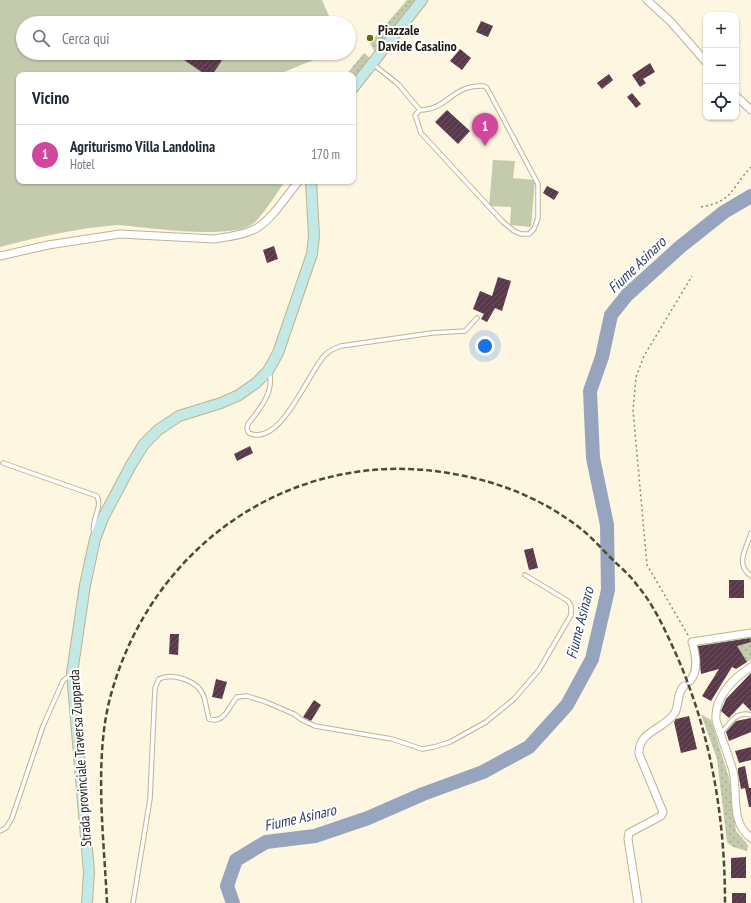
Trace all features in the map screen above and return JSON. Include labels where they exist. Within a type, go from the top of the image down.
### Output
[{"type":"main road","points":[[356,84],[422,0]]},
{"type":"main road","name":"Strada provinciale Traversa Zupparda","points":[[87,903],[89,872],[72,673],[84,592],[95,539],[103,518],[131,465],[144,444],[158,430],[179,416],[221,403],[239,395],[256,383],[268,371],[278,353],[312,254],[314,236],[311,184]]},
{"type":"street","points":[[647,0],[671,22],[703,59]]},
{"type":"street","points":[[739,99],[751,110]]},
{"type":"street","points":[[0,256],[48,245],[120,234],[214,239],[227,237],[257,228],[272,215],[297,184]]},
{"type":"street","points":[[638,903],[628,839],[629,833],[661,816],[663,812],[639,754],[639,749],[645,735],[675,713],[680,690],[695,675],[696,668],[692,642],[751,633]]},
{"type":"street","points":[[751,667],[743,672],[722,695],[716,712],[720,734],[733,772],[736,809],[741,829],[751,838]]},
{"type":"lane","points":[[372,63],[398,84],[420,110]]},
{"type":"lane","points":[[484,86],[487,88],[538,184],[540,198],[538,218],[534,229],[529,234],[521,234],[514,231],[503,222],[421,133],[415,115],[420,110],[430,109],[439,105],[464,87],[484,86]]},
{"type":"lane","points":[[268,371],[271,380],[268,393],[248,424],[247,429],[249,433],[253,435],[260,435],[270,431],[281,421],[292,407],[315,368],[326,354],[333,349],[341,346],[432,333],[465,331],[477,318]]},
{"type":"lane","points":[[4,463],[97,496],[99,506],[92,528],[95,539]]},
{"type":"lane","points":[[751,533],[742,555],[742,563],[744,570],[751,576]]},
{"type":"lane","points":[[133,903],[141,865],[150,799],[156,688],[159,679],[164,676],[173,676],[191,682],[199,688],[204,697],[209,719],[221,719],[228,713],[231,704],[237,697],[247,696],[294,714],[302,720],[315,726],[392,739],[422,749],[434,747],[450,742],[486,722],[514,699],[539,670],[571,615],[571,606],[568,601],[525,575]]},
{"type":"lane","points":[[0,831],[6,828],[12,818],[43,726],[63,681],[72,673]]},
{"type":"lane","points":[[720,734],[734,717],[742,713],[751,716]]},
{"type":"path","points":[[701,207],[722,201],[732,193],[741,177],[751,167]]},
{"type":"path","points":[[692,276],[644,356],[636,377],[633,410],[647,565],[692,642]]},
{"type":"green space","points":[[0,0],[322,0],[329,16],[16,16],[16,60],[313,60],[284,72],[16,72],[16,184],[283,184],[261,216],[254,223],[243,228],[227,231],[188,232],[117,225],[58,233],[0,247]]},
{"type":"green space","points":[[407,0],[417,0],[375,52],[370,43]]},
{"type":"green space","points":[[364,53],[370,58],[356,76],[356,72],[348,72]]},
{"type":"green space","points":[[493,160],[515,161],[513,178],[535,180],[531,227],[510,225],[511,207],[489,206]]},
{"type":"green space","points":[[751,635],[751,660],[747,662],[736,645],[750,642],[749,636]]},
{"type":"green space","points":[[701,714],[711,720],[729,778],[736,831],[748,845],[747,851],[733,847],[727,842],[717,759]]},
{"type":"building","points":[[481,21],[493,26],[488,37],[476,32]]},
{"type":"building","points":[[460,49],[471,58],[462,70],[450,61]]},
{"type":"building","points":[[184,60],[222,60],[214,72],[202,72]]},
{"type":"building","points":[[650,63],[655,72],[643,79],[646,83],[640,87],[632,75]]},
{"type":"building","points":[[609,74],[613,80],[602,89],[597,83]]},
{"type":"building","points":[[632,93],[641,104],[636,108],[627,97]]},
{"type":"building","points":[[447,110],[470,131],[458,144],[435,122]]},
{"type":"building","points":[[547,186],[559,192],[554,200],[543,193]]},
{"type":"building","points":[[274,246],[278,259],[267,263],[263,250]]},
{"type":"building","points":[[498,277],[511,281],[502,311],[495,308],[487,322],[481,319],[484,314],[473,309],[480,291],[492,296]]},
{"type":"building","points":[[250,446],[253,453],[237,461],[234,454]]},
{"type":"building","points":[[533,548],[538,568],[529,570],[524,550]]},
{"type":"building","points":[[729,580],[744,580],[744,598],[729,598]]},
{"type":"building","points":[[170,634],[179,634],[178,655],[169,654]]},
{"type":"building","points":[[750,638],[751,642],[737,646],[747,662],[736,669],[732,667],[711,701],[702,696],[719,669],[701,674],[698,646]]},
{"type":"building","points":[[751,673],[751,711],[743,703],[729,718],[721,711],[726,699]]},
{"type":"building","points":[[216,679],[227,682],[222,699],[212,697]]},
{"type":"building","points":[[314,700],[321,705],[311,721],[303,717]]},
{"type":"building","points":[[689,716],[697,749],[681,753],[674,722],[676,719]]},
{"type":"building","points":[[751,718],[751,732],[729,741],[726,732],[733,724],[736,721]]},
{"type":"building","points":[[751,747],[751,760],[739,763],[735,751]]},
{"type":"building","points":[[745,766],[749,788],[751,788],[751,807],[749,807],[745,788],[741,789],[738,773],[738,768]]},
{"type":"building","points":[[746,857],[746,878],[731,878],[731,858]]},
{"type":"building","points":[[732,893],[746,893],[746,903],[732,903]]},
{"type":"waterway","name":"Fiume Asinaro","points":[[233,903],[227,886],[236,860],[266,842],[315,836],[368,818],[423,794],[483,772],[529,747],[567,705],[592,659],[608,590],[607,525],[593,458],[590,391],[602,357],[611,315],[627,295],[680,247],[724,212],[751,196]]},
{"type":"railway","points":[[107,903],[101,796],[101,768],[106,715],[112,691],[133,637],[162,590],[198,549],[241,515],[289,490],[341,475],[396,469],[454,474],[489,482],[523,494],[556,511],[586,533],[634,581],[649,601],[659,618],[676,654],[688,684],[707,745],[719,807],[725,903]]},
{"type":"place","name":"Piazzale Davide Casalino","points":[[370,38]]},
{"type":"place","name":"Agriturismo Villa Landolina","points":[[485,146]]}]
